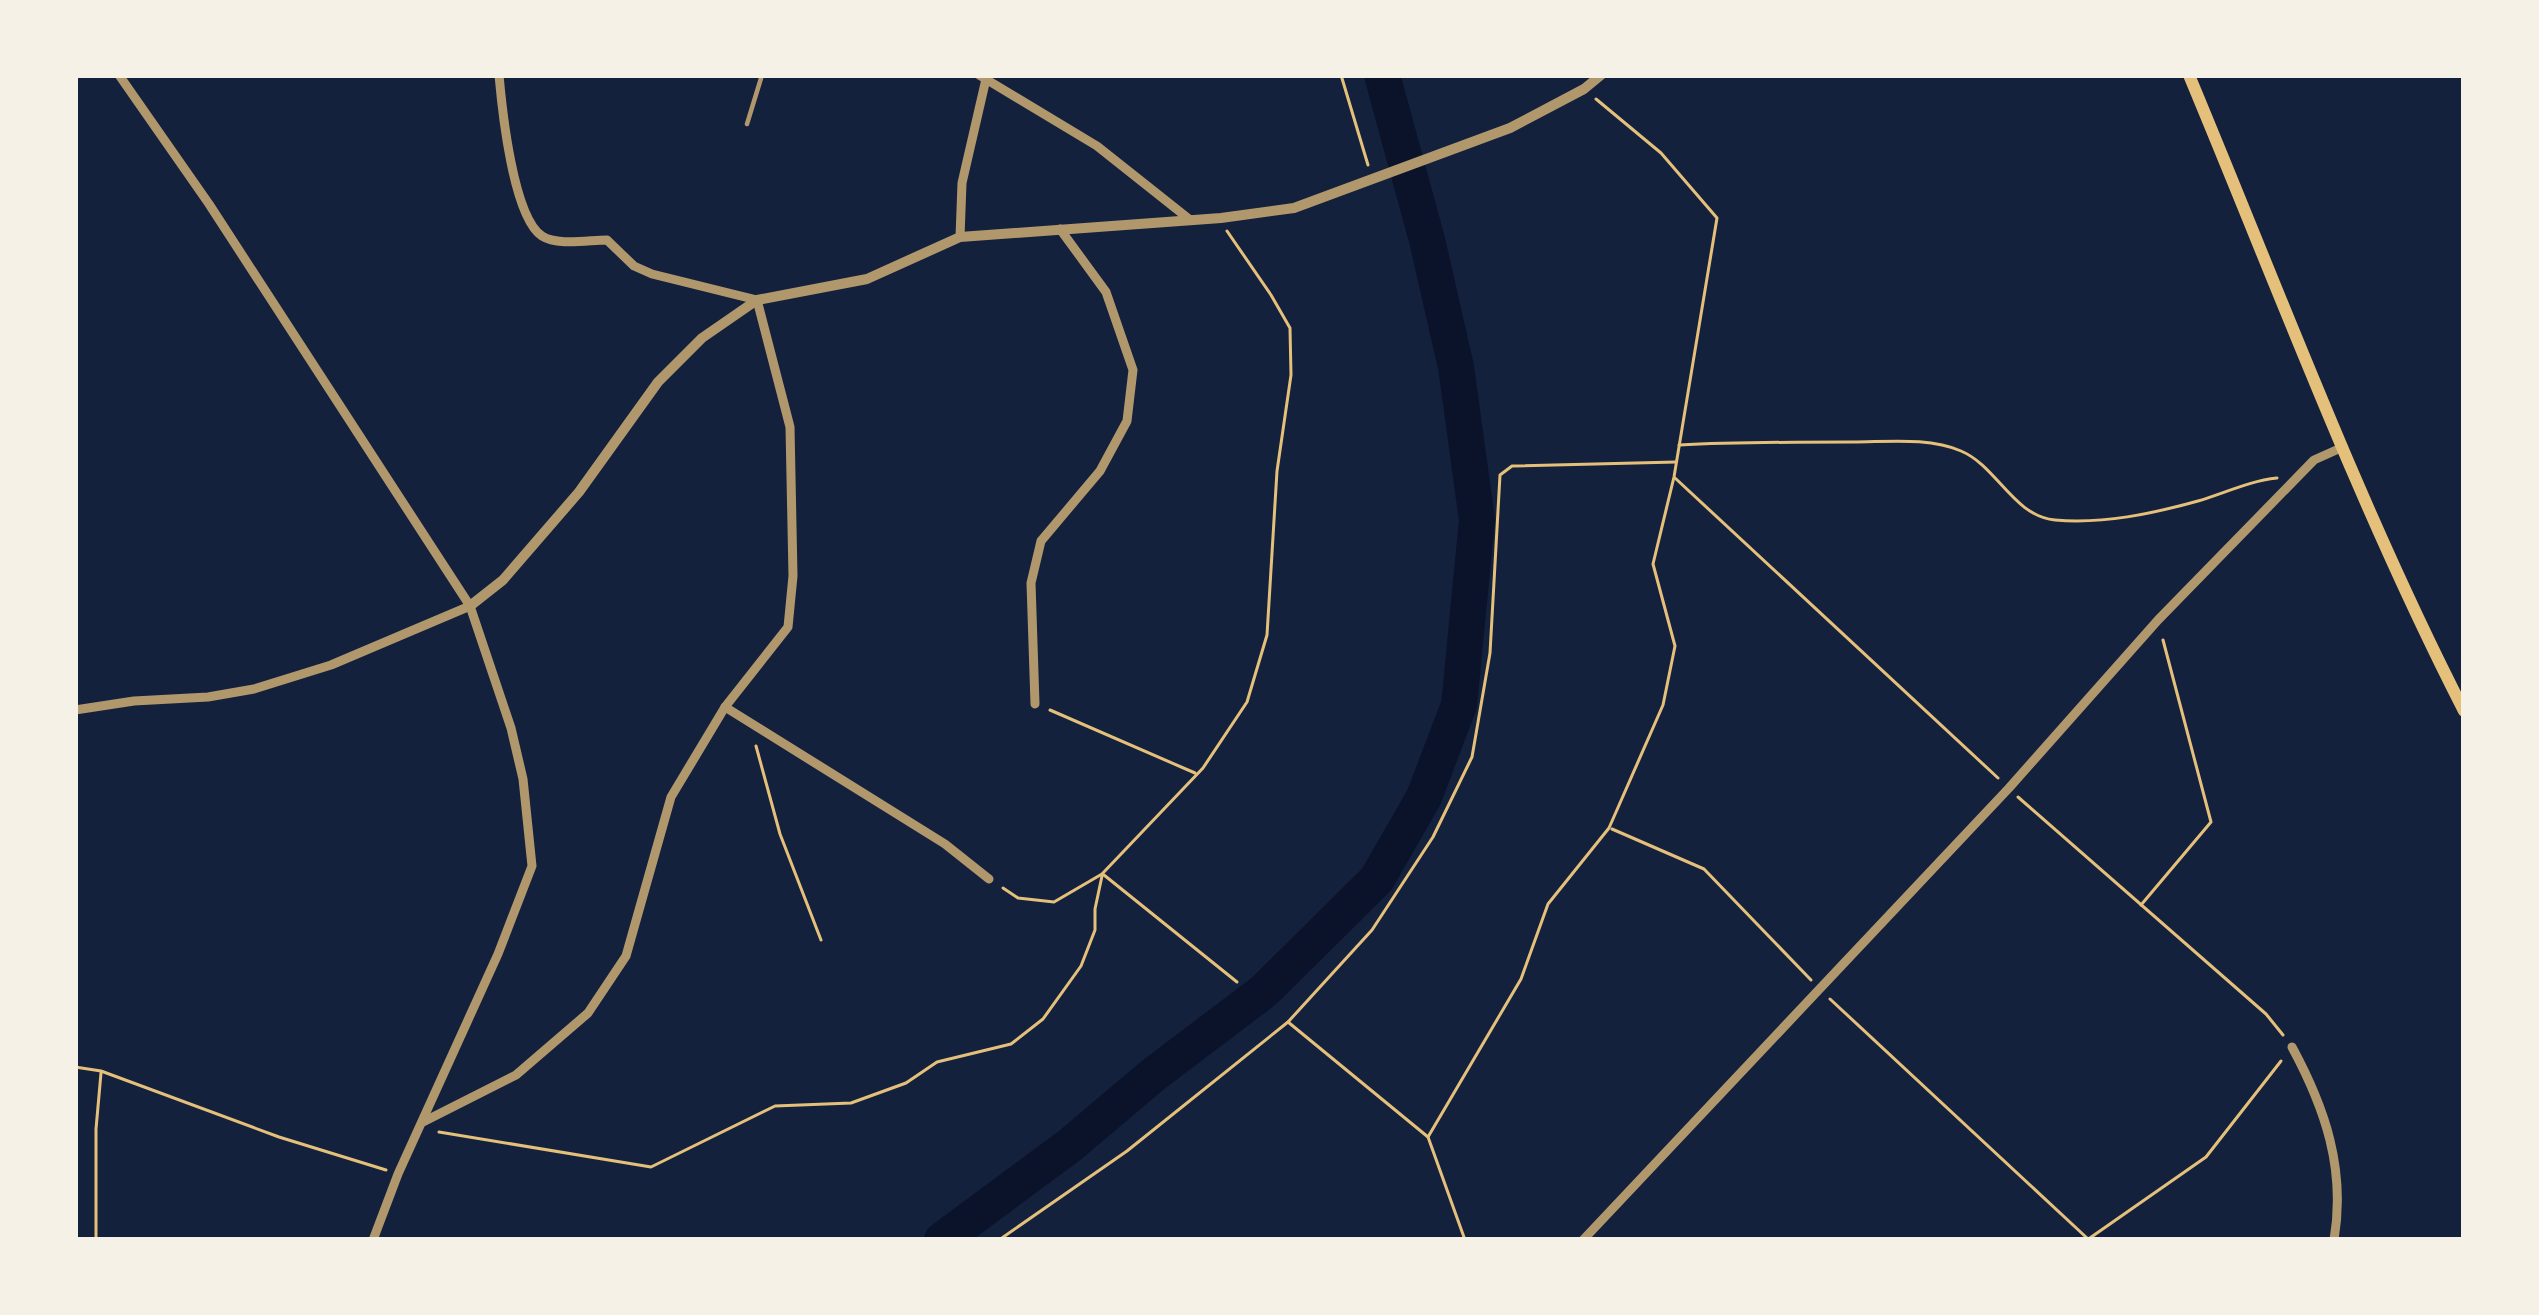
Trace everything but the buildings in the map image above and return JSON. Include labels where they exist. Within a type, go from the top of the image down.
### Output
[{"type":"main road","points":[[2189,75],[2343,447],[2464,711]]},
{"type":"street","points":[[119,75],[209,204],[470,606],[523,779],[532,866],[373,1240]]},
{"type":"street","points":[[499,75],[507,153],[538,235],[550,240],[607,240],[634,266],[652,274],[757,300]]},
{"type":"street","points":[[75,710],[254,689],[331,665],[470,606],[503,580],[579,492],[658,382],[702,338],[757,300],[867,279],[960,237],[1221,218],[1294,208],[1510,128],[1584,89],[1599,75]]},
{"type":"street","points":[[960,237],[962,183],[982,77],[1097,146],[1189,219]]},
{"type":"street","points":[[1035,704],[1031,584],[1041,541],[1100,471],[1126,421],[1133,370],[1106,292],[1060,229]]},
{"type":"street","points":[[422,1125],[516,1075],[588,1013],[626,956],[671,797],[725,707],[788,627],[793,576],[790,427],[757,300]]},
{"type":"street","points":[[1583,1240],[2008,788],[2158,620],[2314,460],[2343,447]]},
{"type":"street","points":[[725,707],[945,844],[988,879]]},
{"type":"street","points":[[2292,1047],[2316,1092],[2331,1137],[2337,1183],[2334,1240]]},
{"type":"lane","points":[[747,124],[762,75]]},
{"type":"path","points":[[1341,75],[1372,178]]},
{"type":"path","points":[[1427,1137],[1521,979],[1548,904],[1609,828],[1663,705],[1675,646],[1653,564],[1674,477],[1717,218],[1660,153],[1584,89]]},
{"type":"path","points":[[988,879],[1018,898],[1054,902],[1102,874],[1197,774],[1247,702],[1267,635],[1277,471],[1292,375],[1289,328],[1221,218]]},
{"type":"path","points":[[1679,445],[1945,445],[1980,462],[2035,514],[2046,519],[2103,522],[2198,501],[2259,480],[2297,476]]},
{"type":"path","points":[[999,1240],[1127,1151],[1288,1022],[1372,930],[1433,837],[1472,757],[1490,653],[1500,475],[1512,466],[1676,462]]},
{"type":"path","points":[[1609,828],[1704,868],[1820,990],[2088,1240],[2206,1157],[2292,1047],[2266,1014],[2008,788],[1674,477]]},
{"type":"path","points":[[2140,906],[2211,822],[2158,620]]},
{"type":"path","points":[[1035,704],[1197,774]]},
{"type":"path","points":[[749,721],[780,834],[821,940]]},
{"type":"path","points":[[422,1125],[478,1140],[651,1167],[776,1106],[851,1103],[906,1083],[937,1063],[1011,1044],[1043,1019],[1081,966],[1094,930],[1102,874]]},
{"type":"path","points":[[1102,874],[1237,982]]},
{"type":"path","points":[[1288,1022],[1427,1137],[1465,1240]]},
{"type":"path","points":[[75,1066],[398,1174]]},
{"type":"path","points":[[96,1240],[101,1071]]},
{"type":"waterway","points":[[942,1240],[1264,991],[1377,879],[1424,797],[1459,705],[1477,520],[1456,367],[1382,75]]}]
